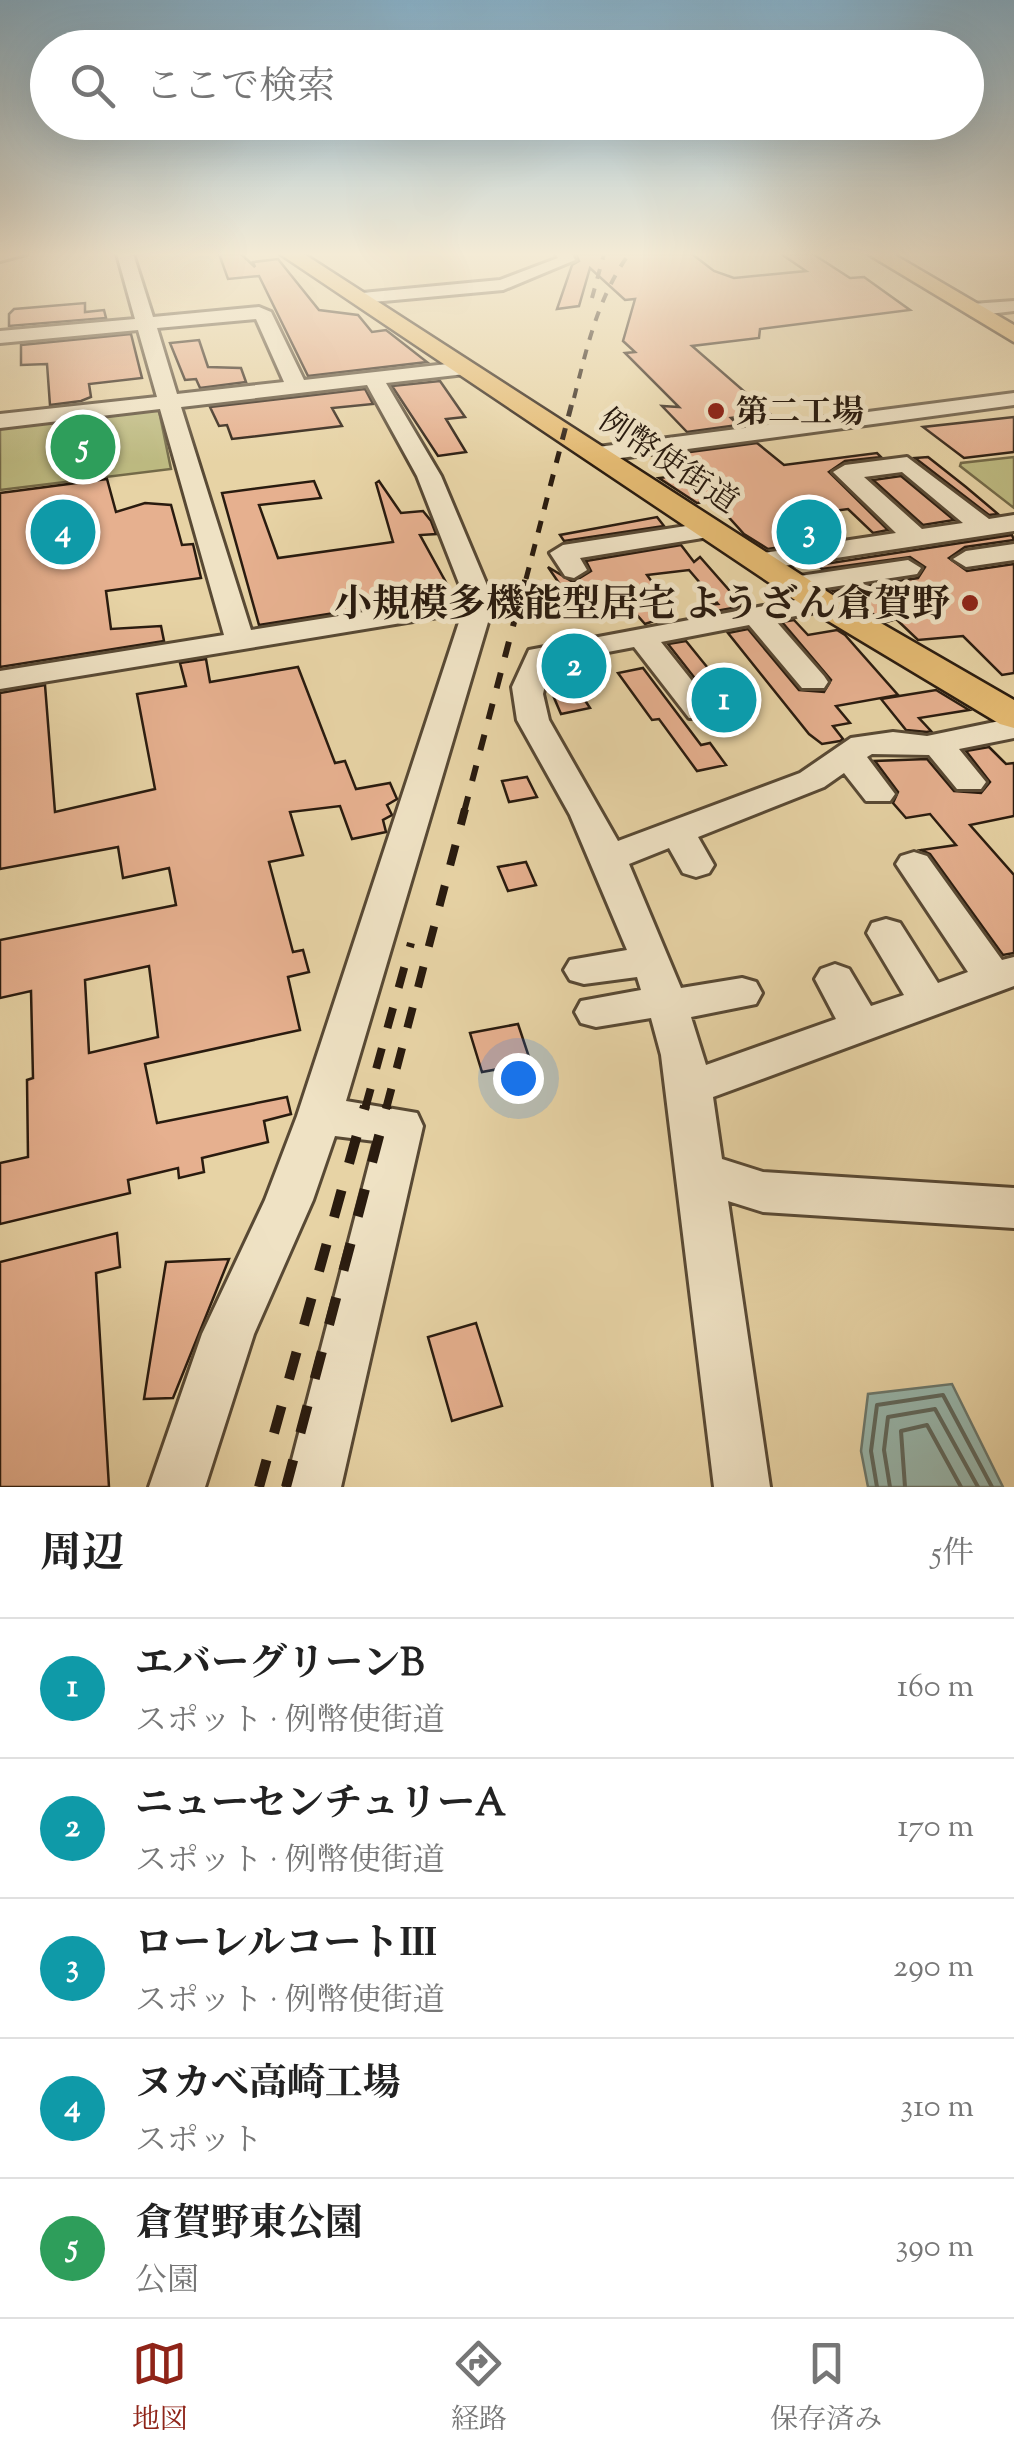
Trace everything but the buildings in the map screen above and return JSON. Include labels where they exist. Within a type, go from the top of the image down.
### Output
[{"type":"main road","name":"例幣使街道","points":[[399,323],[807,594],[1014,716]]},
{"type":"street","points":[[0,337],[142,323]]},
{"type":"street","points":[[146,323],[240,641]]},
{"type":"street","points":[[267,323],[297,388]]},
{"type":"street","points":[[0,422],[465,368]]},
{"type":"street","points":[[176,1487],[228,1334],[289,1200],[319,1116],[480,602],[430,476],[374,380]]},
{"type":"street","points":[[598,454],[1014,400]]},
{"type":"street","points":[[662,446],[681,471]]},
{"type":"street","points":[[916,538],[846,472],[908,464],[984,528]]},
{"type":"street","points":[[758,562],[1014,523]]},
{"type":"street","points":[[574,570],[563,553],[642,551],[712,530]]},
{"type":"street","points":[[966,559],[1014,552]]},
{"type":"street","points":[[742,1487],[690,1088],[678,1032],[588,815],[533,722],[526,700],[533,662],[539,656],[621,630],[755,616],[807,594],[908,568]]},
{"type":"street","points":[[0,680],[480,602]]},
{"type":"street","points":[[755,616],[813,682]]},
{"type":"street","points":[[621,630],[700,711]]},
{"type":"street","points":[[606,859],[812,780],[863,745],[937,744],[1014,728]]},
{"type":"street","points":[[937,744],[969,782]]},
{"type":"street","points":[[848,756],[878,794]]},
{"type":"street","points":[[677,832],[696,865]]},
{"type":"street","points":[[690,1088],[931,1004],[1004,974],[914,864]]},
{"type":"street","points":[[886,933],[931,1004]]},
{"type":"street","points":[[584,970],[648,960]]},
{"type":"street","points":[[835,979],[862,1028]]},
{"type":"street","points":[[596,1012],[742,993]]},
{"type":"street","points":[[313,1487],[401,1126],[319,1116]]},
{"type":"street","points":[[701,1172],[763,1192],[1014,1208]]},
{"type":"shaded area","points":[[151,408],[159,411],[171,469],[0,490],[0,424]]},
{"type":"shaded area","points":[[1014,457],[1014,508],[960,466],[961,463]]},
{"type":"water","points":[[952,1384],[1003,1487],[868,1487],[861,1451],[868,1394]]},
{"type":"waterway","points":[[539,608],[606,592]]},
{"type":"railway","points":[[574,398],[595,323]]},
{"type":"railway","points":[[526,579],[574,395]]},
{"type":"railway","points":[[464,812],[526,577]]},
{"type":"railway","points":[[386,1109],[465,809]]},
{"type":"railway","points":[[365,1109],[411,943]]},
{"type":"railway","points":[[259,1487],[365,1106]]},
{"type":"railway","points":[[286,1487],[387,1106]]},
{"type":"place","name":"第二工場","points":[[716,411]]},
{"type":"place","name":"倉賀野東公園","points":[[83,447]]},
{"type":"place","name":"ヌカべ高崎工場","points":[[63,532]]},
{"type":"place","name":"ローレルコートⅢ","points":[[809,532]]},
{"type":"place","name":"小規模多機能型居宅 ようざん倉賀野","points":[[970,603]]},
{"type":"place","name":"ニューセンチュリーA","points":[[574,666]]},
{"type":"place","name":"エバーグリーンB","points":[[724,700]]}]
